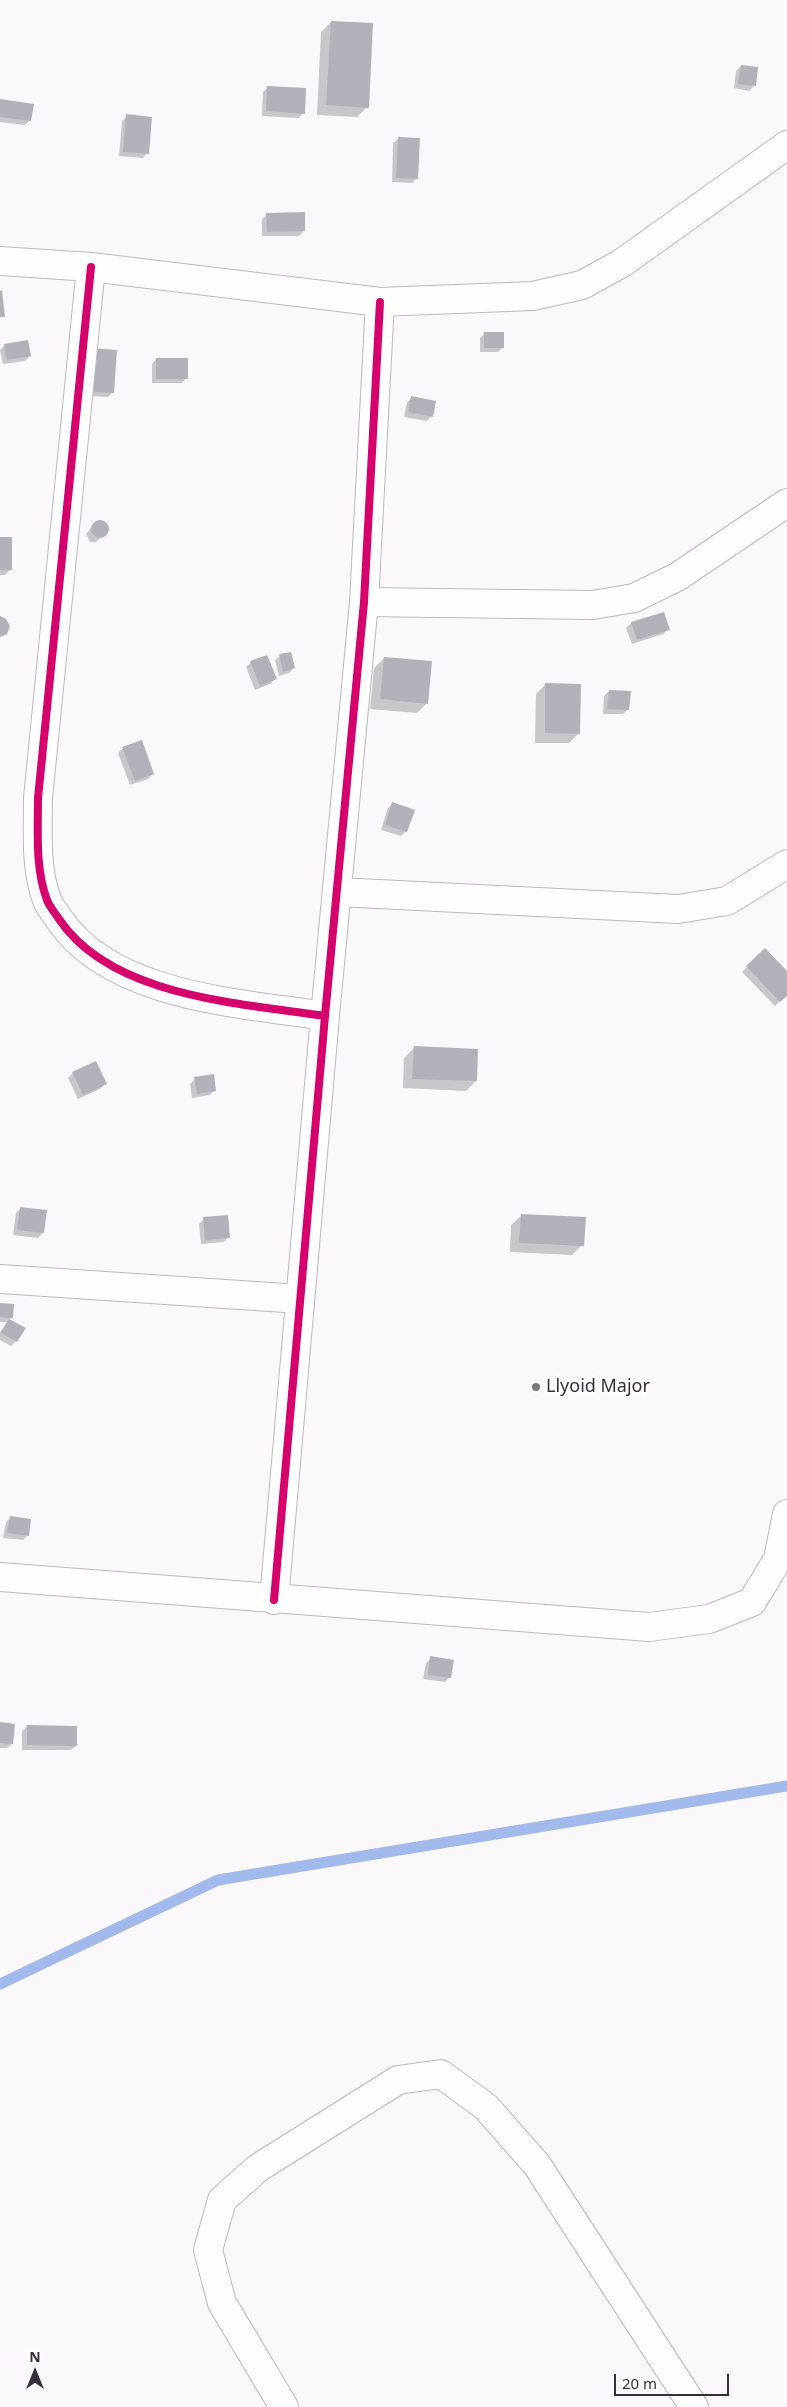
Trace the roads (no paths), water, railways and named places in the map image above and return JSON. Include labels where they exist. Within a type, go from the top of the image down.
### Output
[{"type":"street","points":[[0,261],[91,267],[380,302],[532,296],[582,285],[622,263],[787,145]]},
{"type":"street","points":[[91,267],[38,798],[39,864],[47,901],[68,932],[104,962],[146,981],[201,997],[325,1016]]},
{"type":"street","points":[[274,1600],[325,1016],[364,602],[380,302]]},
{"type":"street","points":[[364,602],[593,606],[634,598],[677,578],[787,503]]},
{"type":"street","points":[[338,892],[678,909],[728,901],[787,864]]},
{"type":"street","points":[[0,1278],[300,1300]]},
{"type":"street","points":[[0,1577],[274,1600],[650,1627],[709,1620],[752,1602],[778,1559],[787,1514]]},
{"type":"street","points":[[284,2407],[222,2303],[208,2250],[222,2200],[258,2168],[398,2080],[441,2074],[486,2107],[537,2165],[694,2407]]},
{"type":"waterway","points":[[0,1984],[218,1880],[787,1786]]},
{"type":"place","name":"Llyoid Major","points":[[536,1387]]}]
